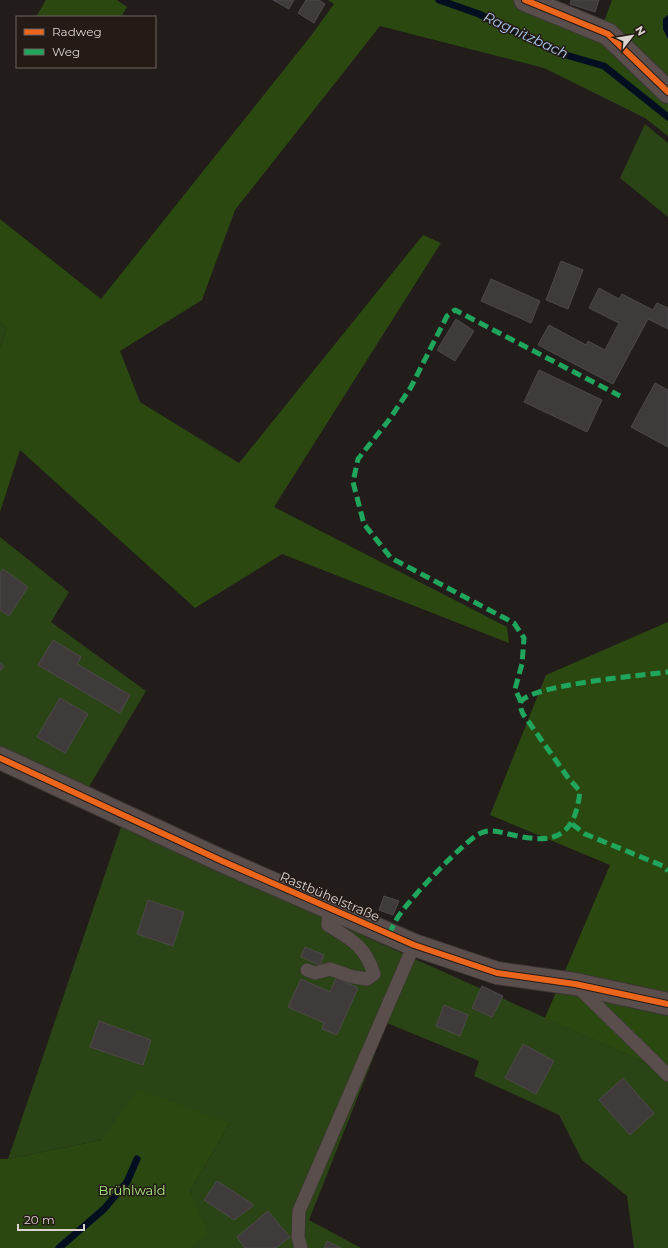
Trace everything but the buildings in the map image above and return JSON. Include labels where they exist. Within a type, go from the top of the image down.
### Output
[{"type":"street","points":[[525,0],[608,34],[668,92]]},
{"type":"street","name":"Rastbühelstraße","points":[[0,758],[100,806],[414,945],[497,973],[575,984],[668,1004]]},
{"type":"lane","points":[[307,970],[315,973],[330,969],[353,977],[367,979],[374,974],[370,962],[358,944],[328,925],[328,908]]},
{"type":"lane","points":[[301,1248],[298,1236],[299,1211],[414,945]]},
{"type":"lane","points":[[575,984],[668,1075]]},
{"type":"green space","points":[[46,0],[117,0],[127,7],[122,16],[37,16]]},
{"type":"green space","points":[[328,0],[543,0],[603,24],[612,0],[668,0],[668,15],[663,19],[668,39],[668,136],[645,118],[544,68],[380,26],[235,210],[202,300],[120,351],[140,402],[239,463],[423,235],[441,243],[274,507],[507,627],[509,643],[282,554],[195,608],[20,450],[0,512],[0,348],[7,329],[0,322],[0,219],[101,299],[310,37],[334,4]]},
{"type":"green space","points":[[645,124],[668,143],[668,217],[620,178]]},
{"type":"green space","points":[[0,322],[7,329],[0,348]]},
{"type":"green space","points":[[0,537],[69,592],[51,622],[146,691],[77,807],[0,771]]},
{"type":"green space","points":[[668,622],[668,1082],[655,1067],[545,1018],[610,865],[490,815],[546,675]]},
{"type":"green space","points":[[121,827],[655,1067],[668,1082],[668,1248],[634,1248],[627,1196],[582,1160],[559,1115],[474,1076],[479,1061],[387,1023],[309,1220],[361,1248],[191,1248],[207,1234],[190,1191],[230,1123],[102,1140],[8,1159]]},
{"type":"green space","name":"Brühlwald","points":[[138,1089],[230,1123],[190,1191],[208,1234],[191,1248],[0,1248],[0,1159],[8,1159],[102,1140]]},
{"type":"water","points":[[668,15],[668,39],[663,29],[663,19]]},
{"type":"waterway","name":"Ragnitzbach","points":[[439,0],[479,14],[559,53],[604,66],[668,117]]},
{"type":"waterway","points":[[59,1248],[104,1209],[127,1182],[137,1159]]},
{"type":"marked path","points":[[521,702],[515,689],[522,664],[524,638],[514,623],[391,558],[364,524],[353,482],[358,459],[389,420],[411,387],[447,316],[455,310],[620,396]]},
{"type":"marked path","points":[[389,934],[395,922],[409,903],[440,868],[452,856],[481,833],[497,831],[528,838],[541,839],[561,834],[568,827],[573,818],[580,791],[569,779],[523,714],[520,707],[521,702],[529,696],[565,686],[613,678],[668,672]]},
{"type":"marked path","points":[[572,824],[585,834],[663,866],[668,871]]},
{"type":"cycle path","points":[[525,0],[608,34],[668,92]]},
{"type":"cycle path","points":[[0,758],[222,861],[414,945],[497,973],[575,984],[668,1004]]}]
